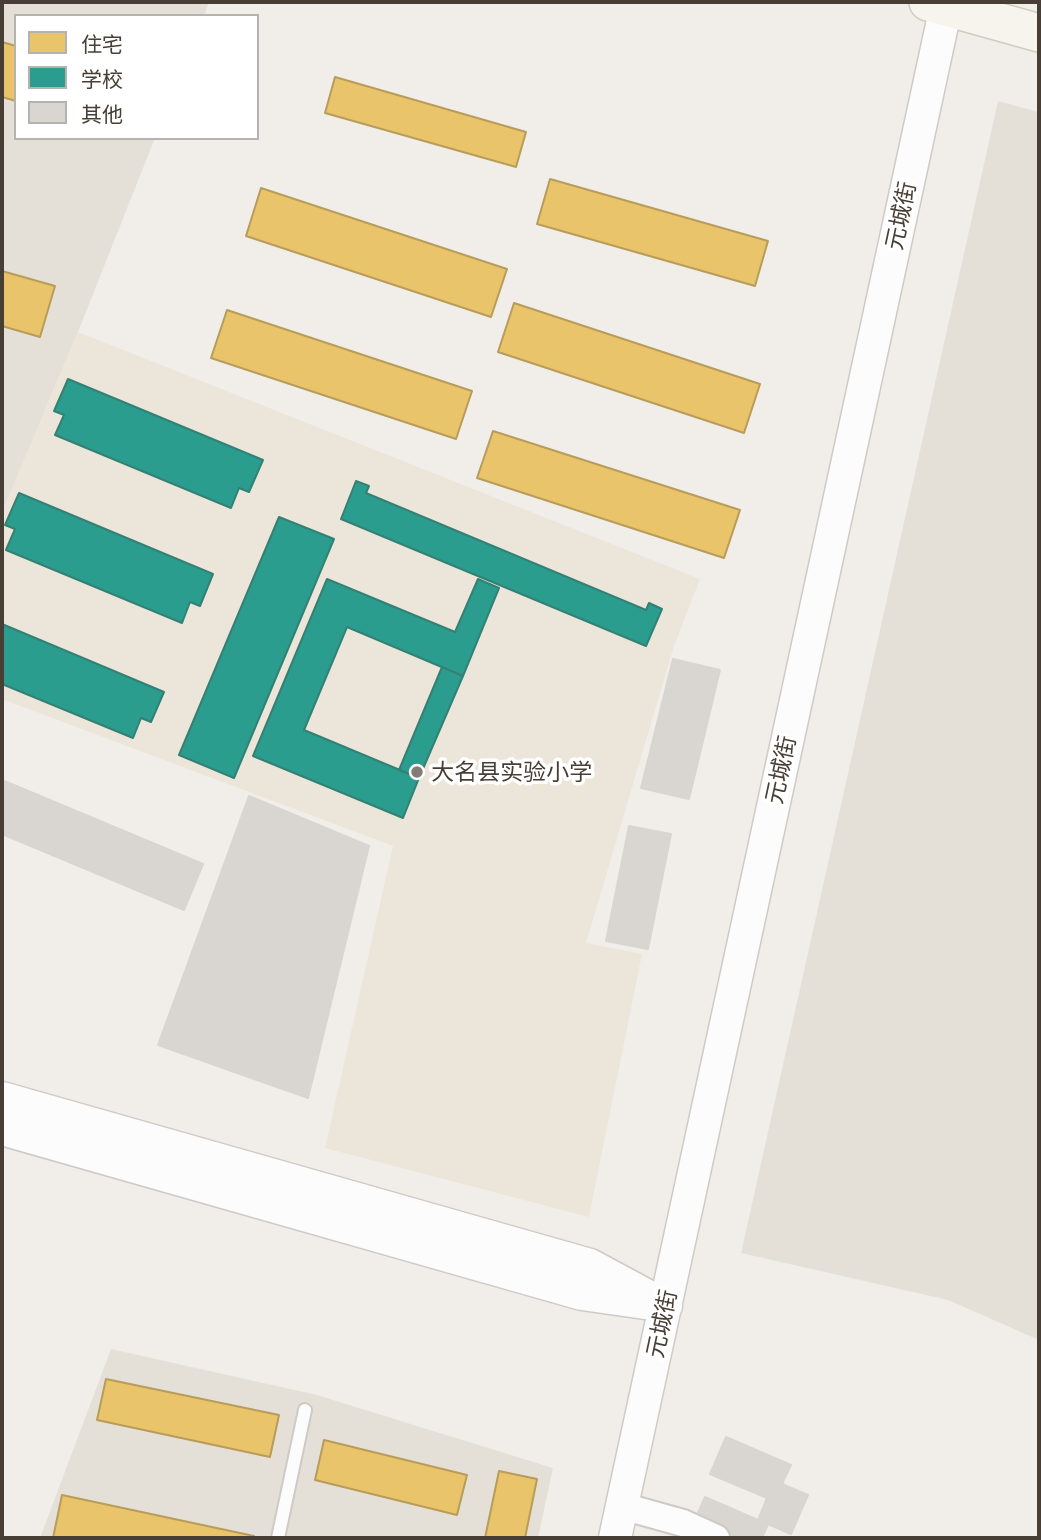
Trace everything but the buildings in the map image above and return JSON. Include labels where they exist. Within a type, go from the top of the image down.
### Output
[{"type":"main road","points":[[941,3],[1039,33]]},
{"type":"street","name":"元城街","points":[[615,1538],[941,3]]},
{"type":"street","points":[[2,1098],[590,1265],[666,1306]]},
{"type":"street","points":[[2,1129],[582,1294],[666,1306]]},
{"type":"street","points":[[622,1506],[683,1523],[716,1538]]},
{"type":"lane","points":[[278,1538],[306,1410]]},
{"type":"shaded area","points":[[2,2],[209,2],[205,14],[14,14],[14,140],[154,140],[2,513]]},
{"type":"shaded area","points":[[998,101],[1039,112],[1039,1340],[948,1300],[741,1253]]},
{"type":"shaded area","name":"大名县实验小学","points":[[78,332],[700,579],[673,649],[586,943],[642,954],[589,1217],[325,1148],[393,846],[2,699],[2,513]]},
{"type":"shaded area","points":[[111,1349],[317,1395],[553,1468],[538,1538],[40,1538]]},
{"type":"place","name":"大名县实验小学","points":[[417,772]]}]
